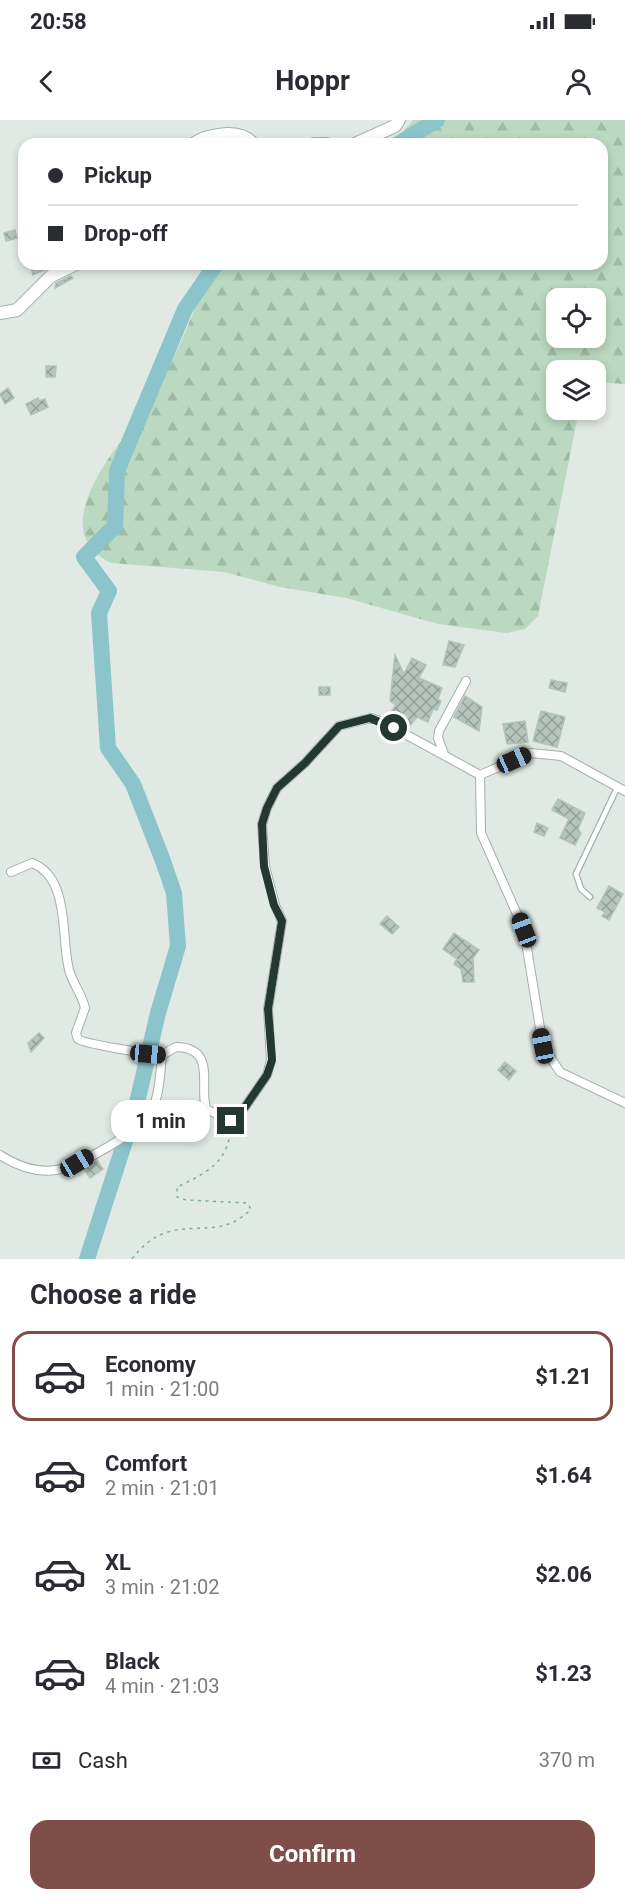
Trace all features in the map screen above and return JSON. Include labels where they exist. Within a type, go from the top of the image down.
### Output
[{"type":"street","points":[[369,138],[395,126],[399,120]]},
{"type":"street","points":[[210,138],[221,134],[245,138]]},
{"type":"street","points":[[0,313],[17,310],[51,276],[64,270]]},
{"type":"street","points":[[444,754],[438,738],[439,731],[466,681]]},
{"type":"street","points":[[0,1155],[21,1168],[56,1170],[77,1163],[140,1125],[152,1110],[159,1085],[162,1055],[169,1049],[183,1047],[199,1058],[204,1066],[206,1079],[204,1102],[210,1111],[229,1120],[245,1107],[267,1075],[272,1060],[268,1009],[282,921],[274,905],[264,866],[262,824],[277,788],[305,763],[339,726],[357,719],[370,718],[383,722],[480,775]]},
{"type":"street","points":[[480,775],[531,753],[561,756],[621,789]]},
{"type":"street","points":[[480,775],[481,833],[524,930],[543,1046],[560,1072],[625,1103]]},
{"type":"street","points":[[11,872],[33,863],[39,866],[45,871],[58,897],[65,924],[69,973],[84,1008],[76,1033],[78,1039],[88,1044],[162,1055]]},
{"type":"lane","points":[[590,897],[581,889],[576,874],[621,789]]},
{"type":"path","points":[[132,1259],[145,1243],[169,1232],[213,1230],[245,1215],[251,1209],[247,1203],[186,1200],[177,1197],[175,1191],[177,1186],[203,1175],[220,1162],[230,1135],[229,1120]]},
{"type":"green space","points":[[413,120],[625,120],[625,384],[606,383],[606,360],[546,360],[546,420],[577,420],[538,616],[525,629],[507,633],[438,624],[346,598],[280,587],[224,572],[111,563],[93,550],[83,531],[83,516],[93,484],[110,456],[140,416],[168,369],[209,270],[608,270],[608,138],[397,138]]},
{"type":"building","points":[[15,230],[17,238],[6,241],[4,233]]},
{"type":"building","points":[[32,270],[44,270],[33,275]]},
{"type":"building","points":[[71,276],[73,278],[55,288],[56,283]]},
{"type":"building","points":[[46,366],[56,366],[55,377],[46,377]]},
{"type":"building","points":[[8,388],[14,398],[5,404],[0,394]]},
{"type":"building","points":[[38,398],[39,401],[45,399],[48,407],[31,415],[26,404]]},
{"type":"building","points":[[449,641],[464,645],[455,667],[443,665]]},
{"type":"building","points":[[395,655],[404,674],[412,658],[426,665],[419,678],[442,688],[438,699],[441,701],[437,710],[433,709],[428,722],[417,717],[409,727],[391,712],[396,705],[390,701]]},
{"type":"building","points":[[551,680],[567,683],[565,692],[549,688]]},
{"type":"building","points":[[319,687],[330,687],[330,695],[319,695]]},
{"type":"building","points":[[465,696],[482,707],[479,731],[454,717]]},
{"type":"building","points":[[541,711],[565,717],[557,747],[533,741]]},
{"type":"building","points":[[525,721],[528,742],[507,744],[503,724]]},
{"type":"building","points":[[558,799],[585,813],[578,829],[581,833],[575,845],[560,838],[569,819],[552,810]]},
{"type":"building","points":[[537,823],[548,828],[544,836],[534,832]]},
{"type":"building","points":[[609,886],[623,894],[609,920],[602,916],[605,912],[597,908]]},
{"type":"building","points":[[387,916],[399,927],[392,934],[380,924]]},
{"type":"building","points":[[454,933],[479,950],[473,958],[474,982],[463,982],[461,969],[454,964],[457,959],[443,949]]},
{"type":"building","points":[[39,1033],[44,1038],[31,1052],[28,1043]]},
{"type":"building","points":[[505,1062],[516,1071],[509,1080],[498,1070]]},
{"type":"building","points":[[97,1160],[103,1169],[90,1178],[84,1169]]},
{"type":"waterway","points":[[408,138],[437,120]]},
{"type":"waterway","points":[[87,1259],[136,1107],[158,1013],[178,946],[174,893],[163,861],[133,784],[108,748],[99,613],[109,591],[84,557],[115,526],[117,471],[185,309],[212,270]]},
{"type":"route","points":[[231,1121],[245,1107],[267,1075],[272,1060],[268,1009],[282,921],[274,905],[264,866],[262,824],[267,808],[277,788],[292,777],[339,726],[357,719],[370,718],[394,728]]}]
